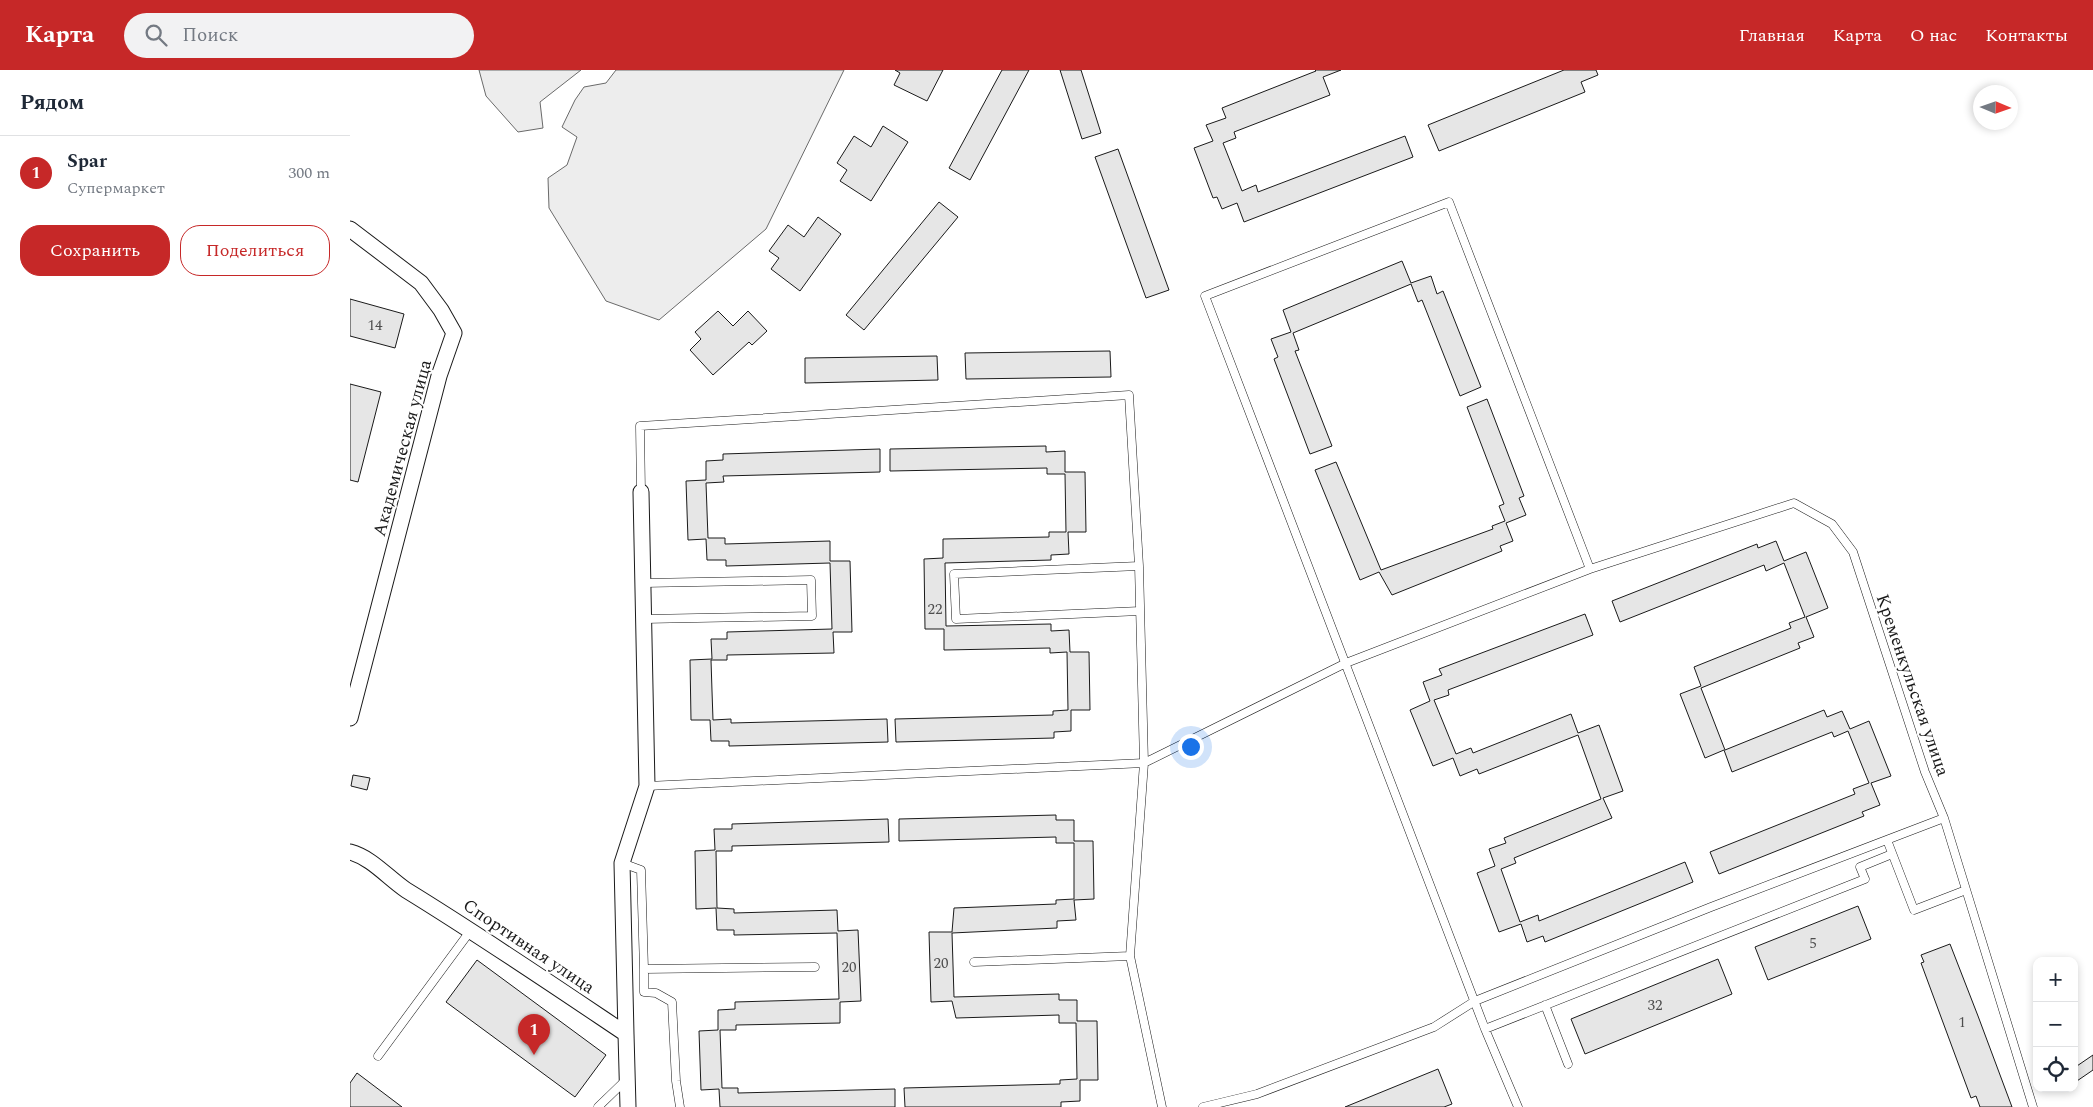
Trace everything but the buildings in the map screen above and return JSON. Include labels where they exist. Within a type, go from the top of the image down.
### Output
[{"type":"street","name":"Академическая улица","points":[[350,229],[421,283],[441,310],[454,333],[439,376],[350,718]]},
{"type":"street","points":[[628,1107],[622,862],[647,786],[641,492]]},
{"type":"street","name":"Спортивная улица","points":[[350,852],[362,855],[404,888],[471,930],[626,1034]]},
{"type":"lane","points":[[1518,1107],[1475,1001],[1205,296],[1449,202],[1590,569]]},
{"type":"lane","points":[[641,492],[640,426],[1129,395],[1139,566],[1144,763],[1130,956],[1162,1107]]},
{"type":"lane","name":"Кременкульская улица","points":[[1144,763],[1346,663],[1590,569],[1794,503],[1832,524],[1852,552],[1926,772],[1944,818],[2033,1107]]},
{"type":"lane","points":[[1139,566],[954,574],[956,619],[1140,611]]},
{"type":"lane","points":[[644,583],[811,580],[812,616],[644,619]]},
{"type":"lane","points":[[647,786],[1144,763]]},
{"type":"lane","points":[[1203,1107],[1257,1094],[1434,1027],[1475,1001],[1711,907],[1944,818]]},
{"type":"lane","points":[[1886,840],[1914,910],[1966,890]]},
{"type":"lane","points":[[1486,1028],[1865,880],[1860,867],[1892,854]]},
{"type":"lane","points":[[622,862],[641,870],[644,992],[656,994],[672,1002],[676,1081],[680,1107]]},
{"type":"lane","points":[[378,1056],[471,930]]},
{"type":"lane","points":[[974,962],[1130,956]]},
{"type":"lane","points":[[644,970],[815,967]]},
{"type":"lane","points":[[1545,1005],[1568,1064]]},
{"type":"lane","points":[[598,1107],[627,1079]]},
{"type":"shaded area","points":[[479,70],[581,70],[540,102],[543,128],[518,132],[486,96]]},
{"type":"shaded area","points":[[616,70],[844,70],[766,229],[659,320],[606,301],[549,208],[548,178],[567,165],[577,137],[562,127],[575,100],[584,87],[606,83]]},
{"type":"place","name":"Spar","points":[[534,1055]]}]
